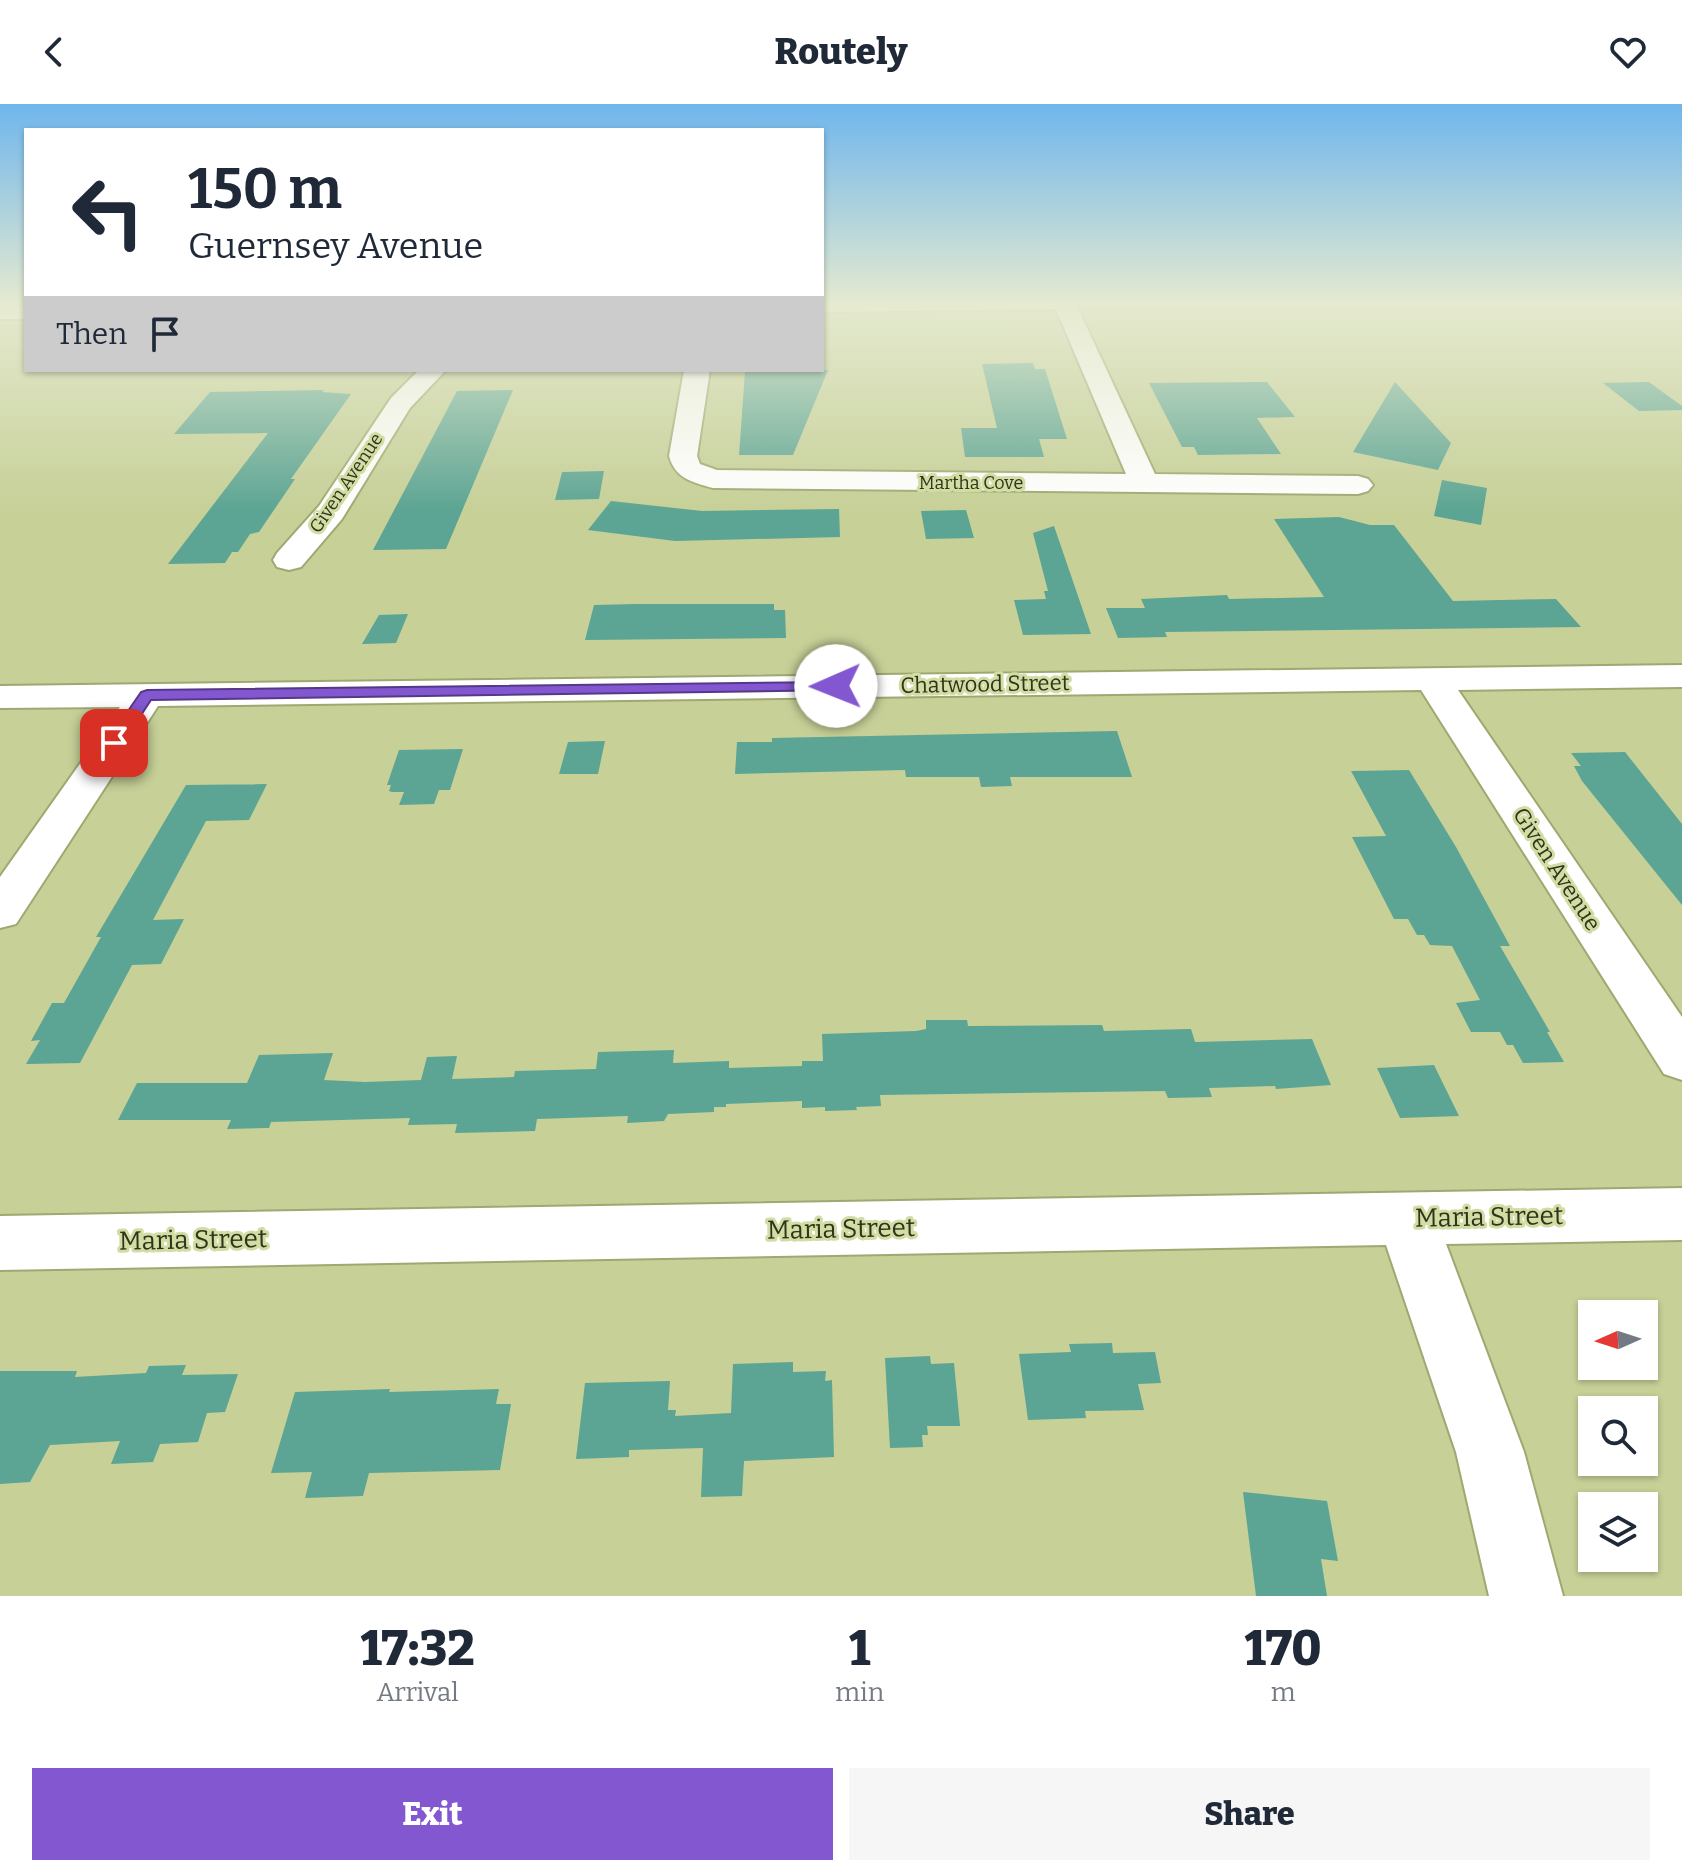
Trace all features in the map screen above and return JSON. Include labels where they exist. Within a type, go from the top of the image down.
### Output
[{"type":"street","name":"Given Avenue","points":[[289,560],[331,512],[400,404],[431,372]]},
{"type":"street","name":"Martha Cove","points":[[697,372],[683,456],[687,469],[703,477],[756,481],[1358,485]]},
{"type":"street","points":[[1095,372],[1145,484]]},
{"type":"street","name":"Chatwood Street","points":[[0,697],[1682,676]]},
{"type":"street","name":"Given Avenue","points":[[1432,679],[1682,1059]]},
{"type":"street","points":[[0,912],[147,695]]},
{"type":"street","name":"Maria Street","points":[[0,1243],[1682,1214]]},
{"type":"street","points":[[1406,1219],[1447,1325],[1489,1448],[1526,1596]]},
{"type":"building","points":[[745,372],[827,372],[793,455],[739,455]]},
{"type":"building","points":[[984,372],[1046,372],[1067,439],[1039,439],[1044,457],[965,457],[961,428],[997,428]]},
{"type":"building","points":[[1267,382],[1295,417],[1257,418],[1281,454],[1198,455],[1194,447],[1182,447],[1149,383]]},
{"type":"building","points":[[1395,382],[1451,443],[1438,470],[1353,452]]},
{"type":"building","points":[[1649,382],[1682,406],[1682,410],[1639,411],[1603,383]]},
{"type":"building","points":[[324,390],[322,392],[351,394],[291,479],[295,479],[259,532],[250,534],[238,552],[232,552],[225,563],[168,564],[268,433],[174,434],[210,392]]},
{"type":"building","points":[[513,390],[446,549],[373,550],[457,391]]},
{"type":"building","points":[[604,471],[599,499],[555,500],[562,472]]},
{"type":"building","points":[[1442,480],[1487,488],[1481,525],[1434,516]]},
{"type":"building","points":[[611,501],[702,511],[839,509],[840,537],[675,541],[588,530]]},
{"type":"building","points":[[966,510],[974,538],[926,539],[921,511]]},
{"type":"building","points":[[1339,517],[1370,525],[1394,525],[1453,601],[1556,599],[1581,627],[1165,632],[1167,637],[1118,638],[1106,608],[1145,608],[1141,599],[1227,595],[1229,599],[1324,597],[1274,519]]},
{"type":"building","points":[[1054,526],[1091,634],[1023,635],[1014,600],[1046,599],[1044,591],[1048,591],[1033,533]]},
{"type":"building","points":[[774,604],[774,610],[785,610],[786,638],[585,640],[594,605]]},
{"type":"building","points":[[408,614],[396,643],[362,644],[379,615]]},
{"type":"building","points":[[1117,731],[1132,777],[1010,777],[1012,786],[981,787],[979,777],[906,777],[905,770],[735,774],[737,742],[772,742],[772,738]]},
{"type":"building","points":[[605,741],[598,774],[559,774],[568,742]]},
{"type":"building","points":[[463,749],[450,790],[439,790],[434,804],[399,805],[404,792],[389,791],[391,785],[387,785],[399,750]]},
{"type":"building","points":[[1625,752],[1682,824],[1682,905],[1582,781],[1574,766],[1581,766],[1571,753]]},
{"type":"building","points":[[1409,770],[1456,847],[1510,946],[1500,946],[1564,1062],[1523,1063],[1513,1045],[1507,1045],[1500,1032],[1471,1032],[1456,1003],[1480,1000],[1452,946],[1430,945],[1424,935],[1417,935],[1408,919],[1394,919],[1352,837],[1386,836],[1351,771]]},
{"type":"building","points":[[267,784],[249,820],[206,821],[153,920],[184,919],[161,964],[132,965],[80,1063],[26,1064],[40,1040],[31,1041],[52,1003],[64,1003],[101,937],[96,937],[186,785]]},
{"type":"building","points":[[926,1020],[967,1020],[968,1026],[1102,1025],[1104,1031],[1191,1029],[1195,1042],[1312,1039],[1331,1085],[1276,1089],[1275,1086],[1209,1088],[1212,1097],[1168,1098],[1165,1091],[880,1095],[881,1106],[856,1107],[857,1110],[802,1108],[802,1101],[726,1104],[726,1107],[714,1107],[714,1112],[668,1114],[664,1121],[627,1123],[628,1116],[537,1119],[535,1131],[455,1133],[457,1124],[408,1125],[410,1118],[271,1122],[269,1128],[227,1129],[231,1120],[118,1120],[137,1083],[247,1083],[259,1055],[333,1053],[324,1080],[365,1082],[421,1080],[427,1057],[457,1056],[452,1079],[514,1077],[515,1071],[596,1069],[598,1052],[674,1050],[673,1063],[729,1061],[729,1068],[802,1066],[802,1061],[823,1061],[822,1034],[916,1031],[926,1029]]},
{"type":"building","points":[[1434,1065],[1459,1116],[1400,1118],[1377,1068]]},
{"type":"building","points":[[1112,1343],[1113,1353],[1155,1352],[1161,1383],[1138,1384],[1144,1410],[1085,1411],[1086,1418],[1028,1420],[1019,1354],[1071,1352],[1069,1344]]},
{"type":"building","points":[[930,1356],[931,1364],[954,1363],[960,1426],[927,1426],[928,1435],[922,1435],[923,1447],[890,1448],[885,1358]]},
{"type":"building","points":[[793,1362],[793,1372],[826,1371],[825,1381],[832,1380],[834,1457],[744,1461],[742,1496],[701,1497],[703,1448],[629,1450],[629,1457],[576,1459],[585,1383],[670,1381],[668,1410],[676,1410],[675,1416],[731,1413],[733,1364]]},
{"type":"building","points":[[186,1365],[182,1375],[238,1374],[225,1412],[207,1413],[198,1442],[160,1444],[153,1462],[111,1464],[120,1441],[50,1445],[30,1482],[0,1484],[0,1371],[77,1371],[75,1377],[146,1373],[149,1366]]},
{"type":"building","points":[[390,1389],[389,1392],[499,1389],[496,1404],[511,1404],[500,1470],[369,1473],[363,1496],[305,1498],[312,1472],[271,1473],[295,1392]]},
{"type":"building","points":[[1243,1492],[1327,1501],[1338,1561],[1321,1559],[1327,1596],[1256,1596]]},
{"type":"route","points":[[114,743],[147,695],[836,686]]}]
